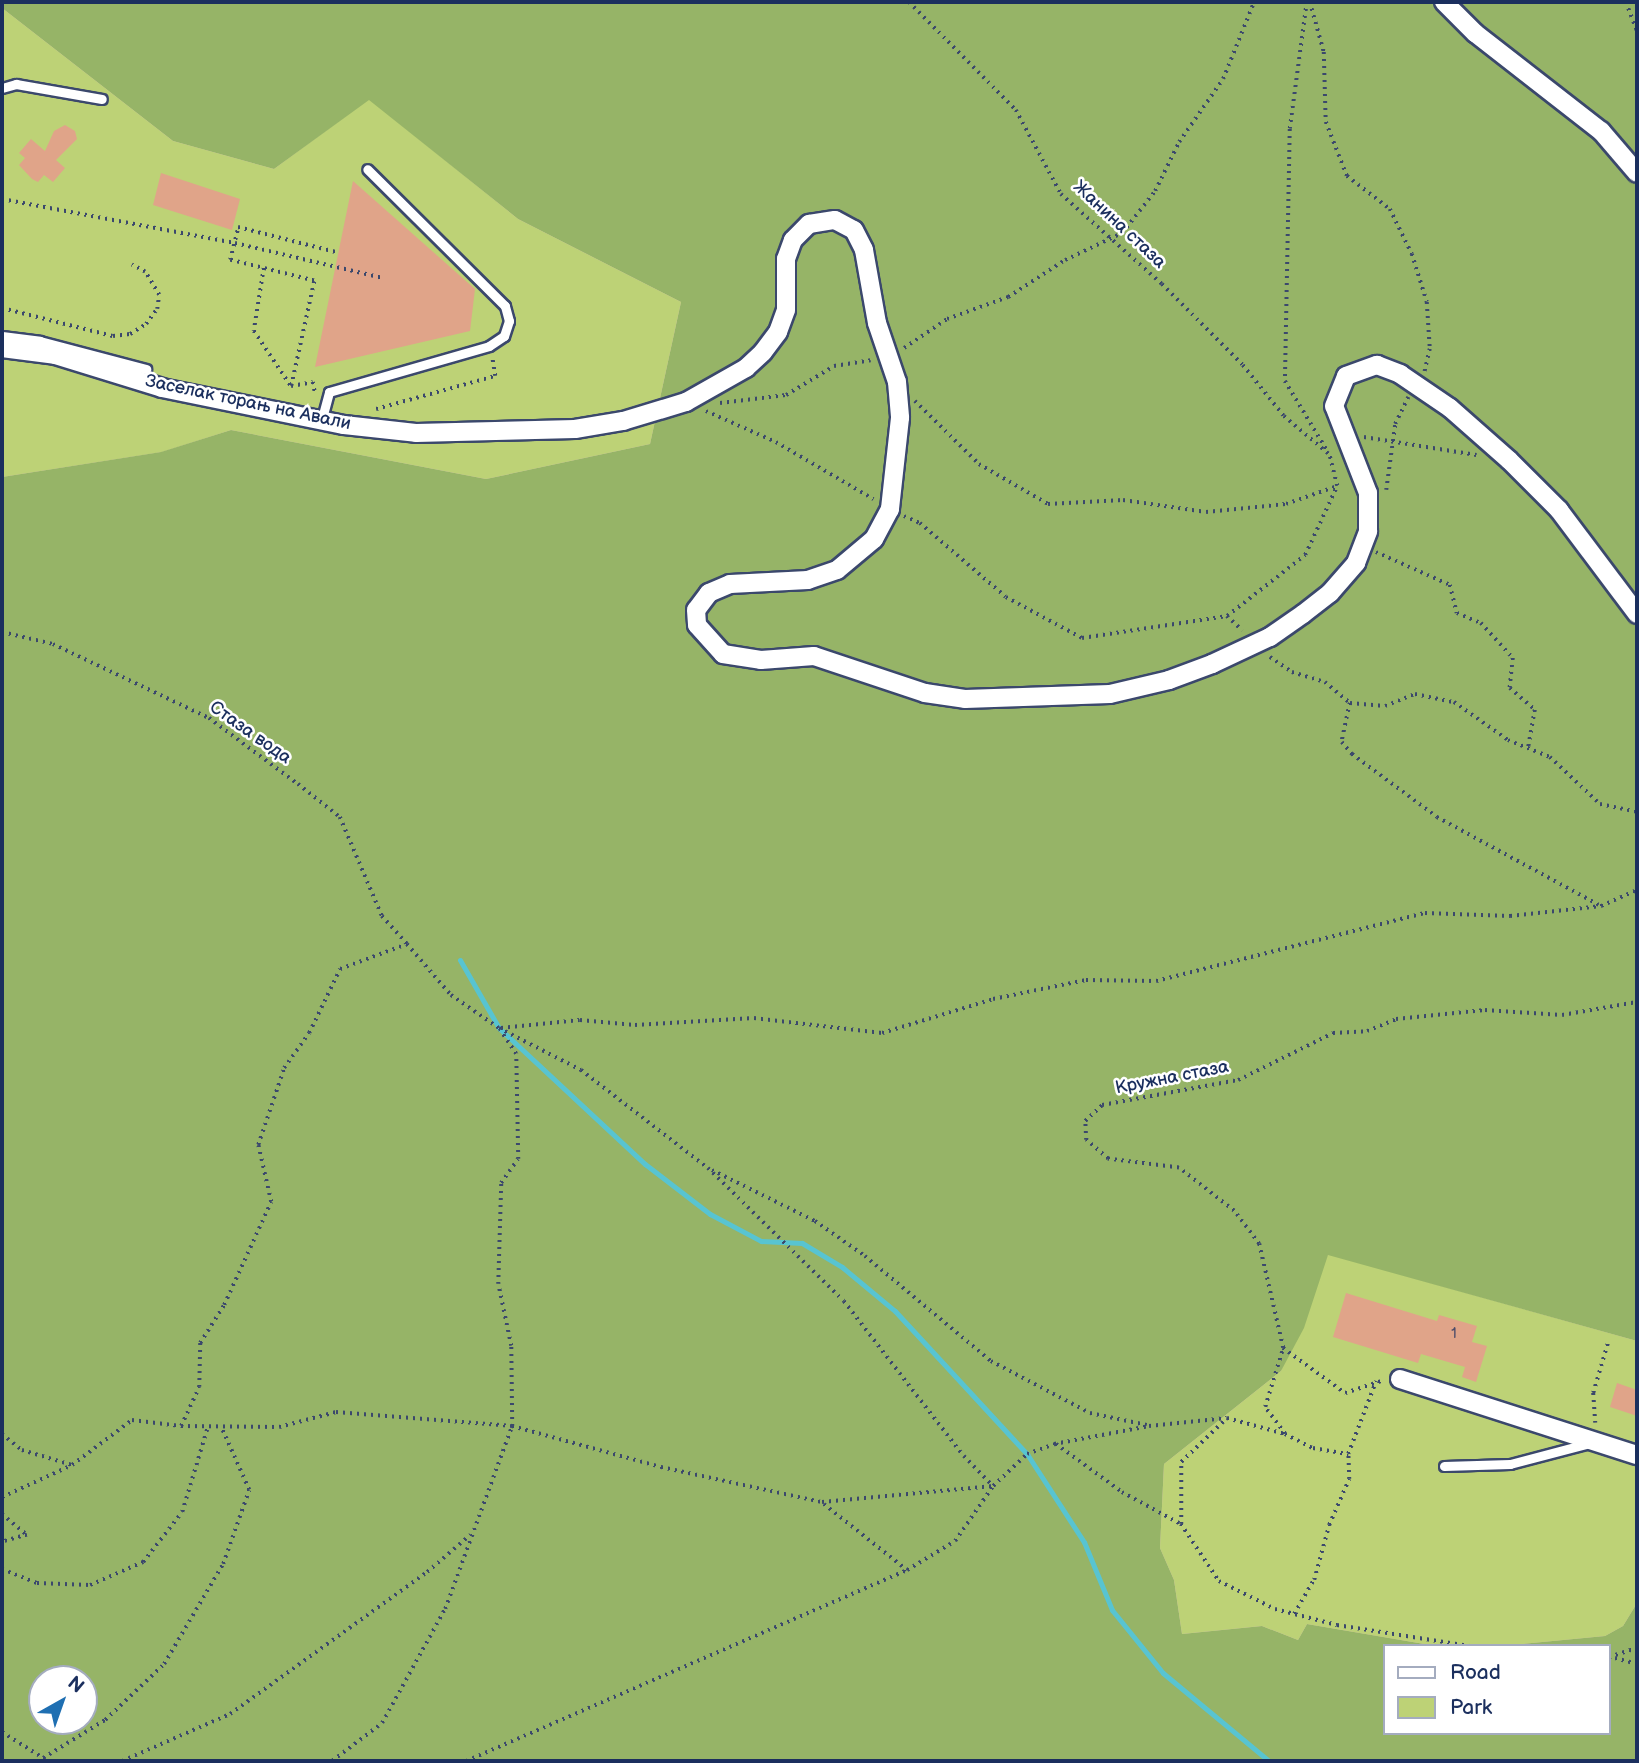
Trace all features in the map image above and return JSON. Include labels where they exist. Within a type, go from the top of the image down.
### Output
[{"type":"street","points":[[1444,2],[1475,33],[1601,131],[1637,173]]},
{"type":"street","name":"Заселак торањ на Авали","points":[[2,348],[55,355],[162,388],[321,422],[416,433],[575,429],[623,421],[686,402],[746,368],[771,342],[786,310],[789,248],[799,231],[823,219],[844,223],[859,237],[897,382],[900,418],[890,509],[874,540],[837,570],[808,580],[730,584],[709,593],[696,610],[697,625],[723,654],[761,660],[814,656],[925,693],[965,699],[1052,699],[1110,694],[1169,680],[1256,644],[1330,593],[1363,549]]},
{"type":"street","points":[[1363,549],[1368,531],[1368,493],[1342,434],[1335,397],[1346,376],[1365,366],[1377,365],[1417,386],[1450,408],[1559,510],[1637,614]]},
{"type":"street","points":[[1400,1379],[1637,1455]]},
{"type":"lane","points":[[2,88],[16,85],[102,99]]},
{"type":"lane","points":[[321,422],[329,392],[489,346],[504,336],[509,321],[505,306],[367,169]]},
{"type":"lane","points":[[2,336],[40,341],[146,369]]},
{"type":"lane","points":[[1444,1466],[1510,1464],[1596,1441]]},
{"type":"path","name":"Жанина стаза","points":[[909,2],[1016,110],[1061,194],[1111,238],[1243,365],[1284,416],[1329,454],[1285,381],[1290,129],[1309,2]]},
{"type":"path","points":[[686,402],[739,404],[786,395],[834,366],[889,358],[947,319],[1008,297],[1065,260],[1122,233],[1155,191],[1179,142],[1223,79],[1254,2]]},
{"type":"path","points":[[1309,2],[1324,52],[1326,122],[1347,176],[1390,209],[1412,254],[1427,302],[1430,349],[1417,386],[1395,424],[1385,503]]},
{"type":"path","points":[[1626,2],[1637,31]]},
{"type":"path","points":[[2,199],[235,243],[383,278]]},
{"type":"path","points":[[291,386],[314,281],[230,260],[238,227],[336,252]]},
{"type":"path","points":[[2,308],[113,336],[130,334],[152,317],[159,295],[145,272],[132,265]]},
{"type":"path","points":[[264,268],[254,331],[291,386]]},
{"type":"path","points":[[375,410],[495,376],[489,346]]},
{"type":"path","points":[[291,386],[313,382],[321,422]]},
{"type":"path","points":[[897,382],[979,464],[1048,505],[1123,500],[1206,512],[1286,504],[1337,486]]},
{"type":"path","points":[[1363,549],[1421,569],[1450,586],[1457,613],[1482,622],[1513,659],[1510,688],[1535,710],[1528,748]]},
{"type":"path","points":[[1082,638],[1227,616],[1256,644],[1292,672],[1325,682],[1350,703],[1384,706],[1415,694],[1454,702],[1508,740],[1550,757],[1600,804],[1637,812]]},
{"type":"path","name":"Стаза вода","points":[[2,632],[53,644],[209,718],[308,792],[340,817],[382,916],[451,995],[499,1028],[581,1070],[708,1168]]},
{"type":"path","points":[[1350,703],[1342,742],[1352,754],[1437,817],[1601,906]]},
{"type":"path","points":[[332,1761],[382,1723],[444,1609],[512,1426],[511,1346],[498,1284],[501,1182],[518,1158],[516,1054],[499,1028],[580,1020],[635,1025],[754,1018],[882,1033],[993,999],[1086,980],[1156,981],[1425,913],[1510,916],[1601,906],[1637,890]]},
{"type":"path","points":[[181,1426],[198,1387],[200,1343],[224,1305],[271,1202],[258,1145],[284,1068],[309,1033],[340,969],[407,944]]},
{"type":"path","name":"Кружна стаза","points":[[1283,1348],[1259,1244],[1234,1211],[1179,1168],[1108,1159],[1086,1140],[1085,1121],[1102,1105],[1238,1080],[1333,1033],[1367,1031],[1396,1020],[1485,1010],[1562,1015],[1637,1002]]},
{"type":"path","points":[[708,1168],[825,1228],[990,1361],[1090,1413],[1149,1426]]},
{"type":"path","points":[[708,1168],[844,1301],[964,1456],[993,1486]]},
{"type":"path","points":[[1596,1441],[1593,1393],[1608,1342]]},
{"type":"path","points":[[1285,1434],[1265,1407],[1283,1348],[1345,1392],[1377,1381],[1348,1454],[1349,1479],[1329,1525],[1314,1580],[1294,1614]]},
{"type":"path","points":[[2,1497],[72,1465],[132,1420],[181,1426],[279,1427],[336,1412],[512,1426],[661,1467],[822,1502],[993,1486]]},
{"type":"path","points":[[466,1761],[907,1570],[955,1541],[993,1486],[1027,1454],[1054,1444],[1149,1426],[1227,1418],[1285,1434],[1313,1448],[1348,1454]]},
{"type":"path","points":[[1181,1524],[1181,1462],[1227,1418]]},
{"type":"path","points":[[2,1569],[37,1583],[90,1585],[143,1562],[182,1512],[208,1426]]},
{"type":"path","points":[[43,1758],[105,1720],[164,1664],[223,1564],[249,1490],[221,1427]]},
{"type":"path","points":[[2,1434],[22,1450],[72,1465]]},
{"type":"path","points":[[1054,1444],[1122,1492],[1181,1524],[1219,1581],[1294,1614],[1458,1644]]},
{"type":"path","points":[[822,1502],[907,1570]]},
{"type":"path","points":[[2,1514],[27,1535],[2,1542]]},
{"type":"path","points":[[122,1761],[230,1714],[427,1572],[472,1533]]},
{"type":"path","points":[[1611,1657],[1637,1648]]},
{"type":"path","points":[[1611,1657],[1637,1664]]},
{"type":"path","points":[[2,1732],[48,1761]]},
{"type":"green space","points":[[2,2],[1637,2],[1637,1341],[1328,1255],[1304,1328],[1281,1371],[1164,1464],[1160,1548],[1174,1580],[1182,1634],[1262,1626],[1298,1640],[1307,1624],[1424,1644],[1384,1644],[1384,1735],[1611,1735],[1611,1644],[1523,1644],[1605,1636],[1623,1626],[1637,1603],[1637,1761],[2,1761],[2,477],[161,452],[231,430],[486,479],[650,444],[681,302],[518,219],[369,100],[274,169],[173,141],[2,8]]},
{"type":"green space","points":[[2,8],[173,141],[274,169],[369,99],[518,219],[681,302],[650,444],[486,479],[231,430],[162,452],[2,477]]},
{"type":"green space","points":[[1328,1254],[1637,1341],[1637,1603],[1623,1626],[1605,1636],[1523,1644],[1424,1644],[1307,1624],[1298,1640],[1262,1626],[1182,1634],[1174,1580],[1160,1548],[1164,1464],[1281,1371]]},
{"type":"building","points":[[65,125],[75,131],[77,139],[56,160],[65,168],[53,182],[44,175],[38,182],[32,179],[19,165],[25,158],[19,153],[31,139],[45,151],[54,131]]},
{"type":"building","points":[[161,173],[240,199],[232,230],[153,205]]},
{"type":"building","points":[[353,181],[475,289],[470,331],[315,367]]},
{"type":"building","points":[[1346,1293],[1437,1321],[1439,1315],[1477,1326],[1472,1342],[1487,1346],[1476,1382],[1462,1377],[1465,1367],[1421,1354],[1418,1363],[1333,1337]]},
{"type":"building","points":[[1617,1383],[1637,1390],[1637,1416],[1610,1407]]},
{"type":"waterway","points":[[460,960],[499,1028],[645,1164],[710,1214],[761,1241],[802,1243],[842,1267],[895,1311],[1027,1454],[1084,1542],[1112,1610],[1163,1673],[1269,1761]]}]
